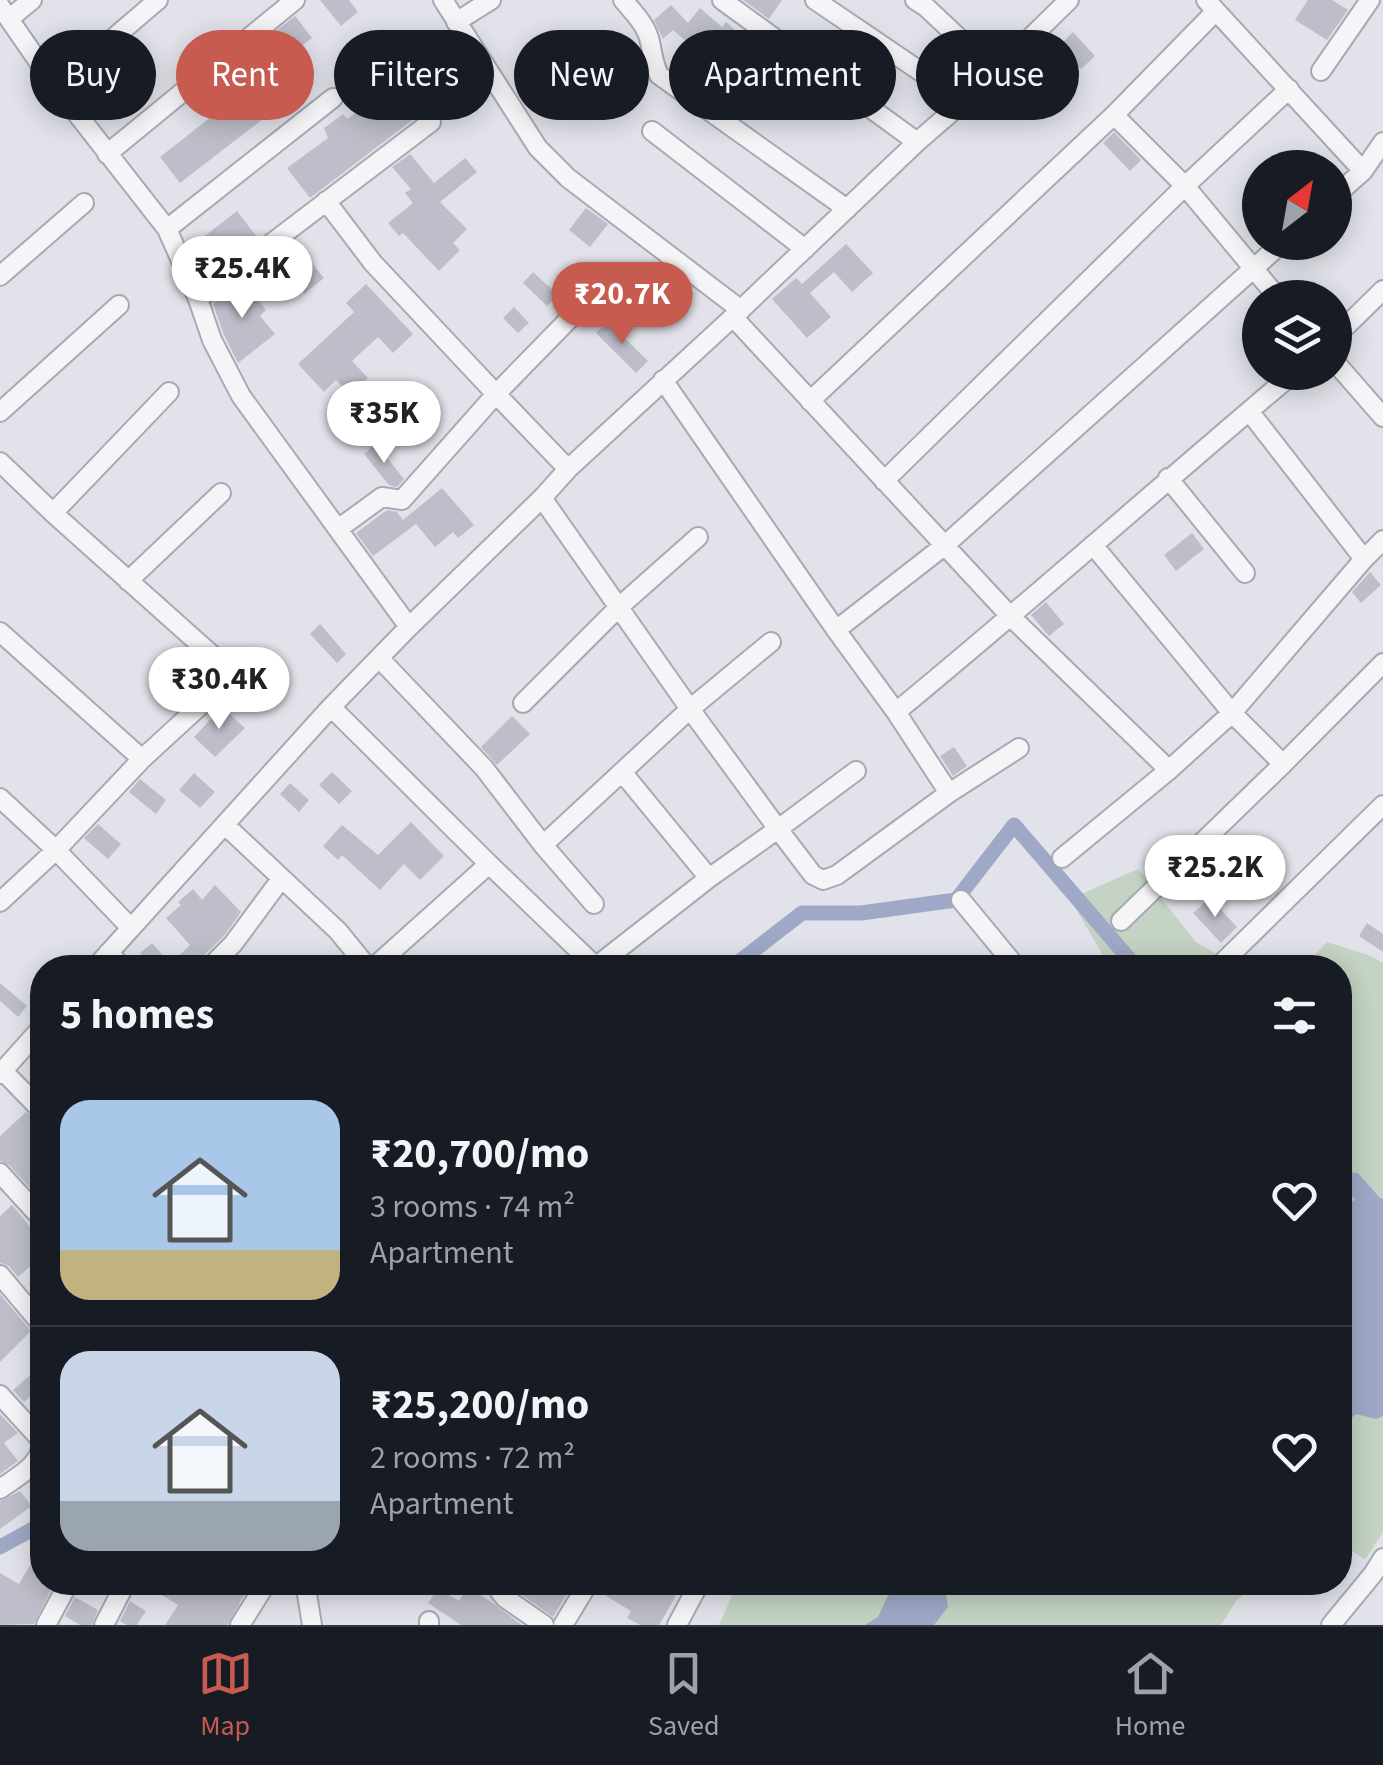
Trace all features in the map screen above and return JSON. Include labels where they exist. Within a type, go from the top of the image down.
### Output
[{"type":"street","points":[[30,48],[5,12],[32,0]]},
{"type":"street","points":[[122,30],[158,0]]},
{"type":"street","points":[[107,154],[295,0]]},
{"type":"street","points":[[443,0],[538,148],[568,178],[737,314],[810,401],[1012,618],[1169,770]]},
{"type":"street","points":[[456,22],[491,0]]},
{"type":"street","points":[[623,0],[644,26],[659,75],[847,209]]},
{"type":"street","points":[[722,0],[917,142]]},
{"type":"street","points":[[815,0],[916,69]]},
{"type":"street","points":[[1038,30],[1069,0]]},
{"type":"street","points":[[1321,70],[1370,0]]},
{"type":"street","points":[[925,2],[953,30]]},
{"type":"street","points":[[810,401],[1114,115],[1210,6],[1363,171]]},
{"type":"street","points":[[884,481],[1289,89]]},
{"type":"street","points":[[167,229],[333,98]]},
{"type":"street","points":[[1114,115],[1185,186],[1262,280]]},
{"type":"street","points":[[82,120],[167,229],[212,340],[241,396],[409,627]]},
{"type":"street","points":[[107,955],[409,627],[568,469],[943,120]]},
{"type":"street","points":[[198,298],[430,122]]},
{"type":"street","points":[[652,131],[805,249]]},
{"type":"street","points":[[1352,181],[1383,142]]},
{"type":"street","points":[[326,201],[373,263],[568,469]]},
{"type":"street","points":[[0,276],[84,203]]},
{"type":"street","points":[[836,630],[944,546],[1263,260]]},
{"type":"street","points":[[1352,320],[1383,290]]},
{"type":"street","points":[[0,412],[119,305]]},
{"type":"street","points":[[338,529],[382,496],[402,500],[575,313]]},
{"type":"street","points":[[663,380],[950,794]]},
{"type":"street","points":[[1352,381],[1383,417]]},
{"type":"street","points":[[896,712],[1012,618],[1168,478],[1274,390]]},
{"type":"street","points":[[53,513],[170,392]]},
{"type":"street","points":[[1249,411],[1364,559]]},
{"type":"street","points":[[0,462],[222,664],[227,674],[216,690],[0,902]]},
{"type":"street","points":[[1168,478],[1246,573]]},
{"type":"street","points":[[128,581],[221,492]]},
{"type":"street","points":[[542,498],[813,875],[823,880],[829,878],[1019,748]]},
{"type":"street","points":[[523,703],[698,537]]},
{"type":"street","points":[[1062,858],[1232,712],[1383,540]]},
{"type":"street","points":[[1093,545],[1232,712],[1283,764]]},
{"type":"street","points":[[0,632],[142,759]]},
{"type":"street","points":[[543,845],[690,709],[770,642]]},
{"type":"street","points":[[379,658],[484,768],[594,904]]},
{"type":"street","points":[[1121,921],[1383,664]]},
{"type":"street","points":[[331,708],[583,955]]},
{"type":"street","points":[[610,955],[856,771]]},
{"type":"street","points":[[622,772],[709,878]]},
{"type":"street","points":[[0,798],[131,928]]},
{"type":"street","points":[[1230,955],[1383,805]]},
{"type":"street","points":[[225,825],[359,955]]},
{"type":"street","points":[[386,955],[489,864]]},
{"type":"street","points":[[222,955],[282,879]]},
{"type":"street","points":[[961,900],[1006,955]]},
{"type":"street","points":[[30,1040],[2,1072],[30,1099]]},
{"type":"street","points":[[4,1185],[30,1208]]},
{"type":"street","points":[[0,1276],[30,1311]]},
{"type":"street","points":[[1,1398],[30,1428]]},
{"type":"street","points":[[0,1489],[30,1467]]},
{"type":"street","points":[[1331,1625],[1383,1558]]},
{"type":"street","points":[[46,1625],[63,1595]]},
{"type":"street","points":[[104,1625],[119,1595]]},
{"type":"street","points":[[240,1625],[259,1595]]},
{"type":"street","points":[[307,1595],[312,1625]]},
{"type":"street","points":[[502,1595],[544,1625]]},
{"type":"street","points":[[563,1625],[580,1595]]},
{"type":"street","points":[[677,1625],[693,1595]]},
{"type":"green space","points":[[1138,869],[1196,942],[1218,955],[1103,955],[1070,899]]},
{"type":"green space","points":[[1327,942],[1383,963],[1383,1532],[1365,1560],[1352,1551],[1352,955],[1315,955]]},
{"type":"green space","points":[[732,1595],[1243,1595],[1221,1625],[719,1625]]},
{"type":"water","points":[[1352,1173],[1358,1173],[1383,1199],[1383,1416],[1376,1419],[1356,1414],[1352,1418]]},
{"type":"water","points":[[888,1595],[946,1595],[948,1607],[934,1625],[865,1625],[878,1617]]},
{"type":"building","points":[[320,0],[349,0],[358,12],[341,26]]},
{"type":"building","points":[[743,0],[782,0],[769,19]]},
{"type":"building","points":[[1308,0],[1332,0],[1348,10],[1327,40],[1295,20]]},
{"type":"building","points":[[671,5],[688,23],[700,8],[722,27],[726,22],[735,30],[669,30],[663,39],[654,20]]},
{"type":"building","points":[[295,16],[306,30],[277,30]]},
{"type":"building","points":[[1079,39],[1095,56],[1079,67]]},
{"type":"building","points":[[207,120],[262,120],[180,183],[160,157]]},
{"type":"building","points":[[335,120],[412,120],[310,198],[287,168],[328,138],[324,128]]},
{"type":"building","points":[[1114,132],[1141,160],[1130,171],[1103,143]]},
{"type":"building","points":[[410,154],[434,183],[465,158],[477,172],[440,202],[467,229],[453,243],[460,250],[439,271],[388,223],[413,203],[405,193],[411,189],[392,167]]},
{"type":"building","points":[[586,208],[608,224],[590,247],[569,230]]},
{"type":"building","points":[[237,211],[257,237],[206,277],[189,248]]},
{"type":"building","points":[[294,242],[324,278],[304,294],[274,257]]},
{"type":"building","points":[[846,244],[873,273],[852,292],[834,272],[810,293],[831,317],[807,338],[772,299],[796,278],[802,284]]},
{"type":"building","points":[[533,272],[558,295],[547,306],[523,283]]},
{"type":"building","points":[[242,281],[266,310],[260,316],[275,334],[238,363],[213,304]]},
{"type":"building","points":[[366,284],[413,334],[393,353],[378,337],[352,361],[368,378],[350,395],[336,380],[324,392],[298,364],[354,312],[346,303]]},
{"type":"building","points":[[514,307],[529,323],[518,333],[503,318]]},
{"type":"building","points":[[608,322],[648,361],[636,373],[596,333]]},
{"type":"building","points":[[376,444],[404,479],[397,487],[389,485],[364,454]]},
{"type":"building","points":[[442,488],[474,525],[458,538],[453,532],[435,547],[416,524],[373,556],[356,533],[387,510],[397,512],[403,520]]},
{"type":"building","points":[[1192,533],[1204,549],[1176,571],[1164,555]]},
{"type":"building","points":[[1370,572],[1381,585],[1361,603],[1352,592]]},
{"type":"building","points":[[1046,602],[1064,624],[1049,636],[1031,615]]},
{"type":"building","points":[[320,624],[346,654],[337,663],[310,634]]},
{"type":"building","points":[[222,707],[245,728],[215,757],[194,737]]},
{"type":"building","points":[[512,716],[530,734],[497,765],[481,747]]},
{"type":"building","points":[[954,747],[967,766],[953,776],[940,756]]},
{"type":"building","points":[[332,772],[352,791],[339,804],[319,785]]},
{"type":"building","points":[[194,773],[215,792],[200,808],[179,790]]},
{"type":"building","points":[[140,779],[166,800],[156,814],[129,792]]},
{"type":"building","points":[[290,783],[309,800],[299,812],[280,794]]},
{"type":"building","points":[[411,822],[444,856],[420,880],[404,864],[380,890],[342,855],[338,860],[323,846],[342,825],[378,855]]},
{"type":"building","points":[[98,824],[121,844],[108,859],[84,838]]},
{"type":"building","points":[[215,885],[241,912],[204,955],[180,955],[190,945],[166,918],[193,889],[202,900]]},
{"type":"building","points":[[1210,898],[1237,927],[1221,943],[1193,913]]},
{"type":"building","points":[[1367,923],[1383,934],[1383,952],[1359,936]]},
{"type":"building","points":[[152,943],[162,955],[142,955]]},
{"type":"building","points":[[0,983],[27,1006],[18,1017],[0,1001]]},
{"type":"building","points":[[26,1112],[30,1115],[30,1188],[9,1165],[0,1161],[0,1136]]},
{"type":"building","points":[[12,1205],[30,1227],[30,1266],[18,1277],[9,1266],[0,1263],[0,1216]]},
{"type":"building","points":[[0,1294],[30,1332],[0,1362]]},
{"type":"building","points":[[30,1375],[30,1397],[24,1402],[13,1390]]},
{"type":"building","points":[[0,1414],[18,1433],[4,1443],[18,1461],[0,1474]]},
{"type":"building","points":[[20,1491],[30,1507],[0,1529],[0,1501]]},
{"type":"building","points":[[30,1565],[30,1595],[48,1595],[34,1624],[0,1625],[0,1573],[19,1584]]},
{"type":"building","points":[[162,1595],[244,1595],[228,1625],[165,1625],[178,1605]]},
{"type":"building","points":[[433,1595],[449,1595],[459,1601],[462,1595],[480,1595],[522,1625],[461,1625],[428,1603]]},
{"type":"building","points":[[522,1595],[566,1595],[553,1617]]},
{"type":"building","points":[[605,1595],[676,1595],[659,1625],[640,1625],[627,1618],[631,1611]]},
{"type":"building","points":[[75,1597],[98,1610],[92,1625],[80,1625],[65,1616]]},
{"type":"building","points":[[130,1601],[146,1611],[137,1625],[120,1621]]},
{"type":"waterway","points":[[748,955],[802,913],[861,913],[956,900],[1014,825],[1126,955]]},
{"type":"waterway","points":[[0,1547],[30,1531]]}]
